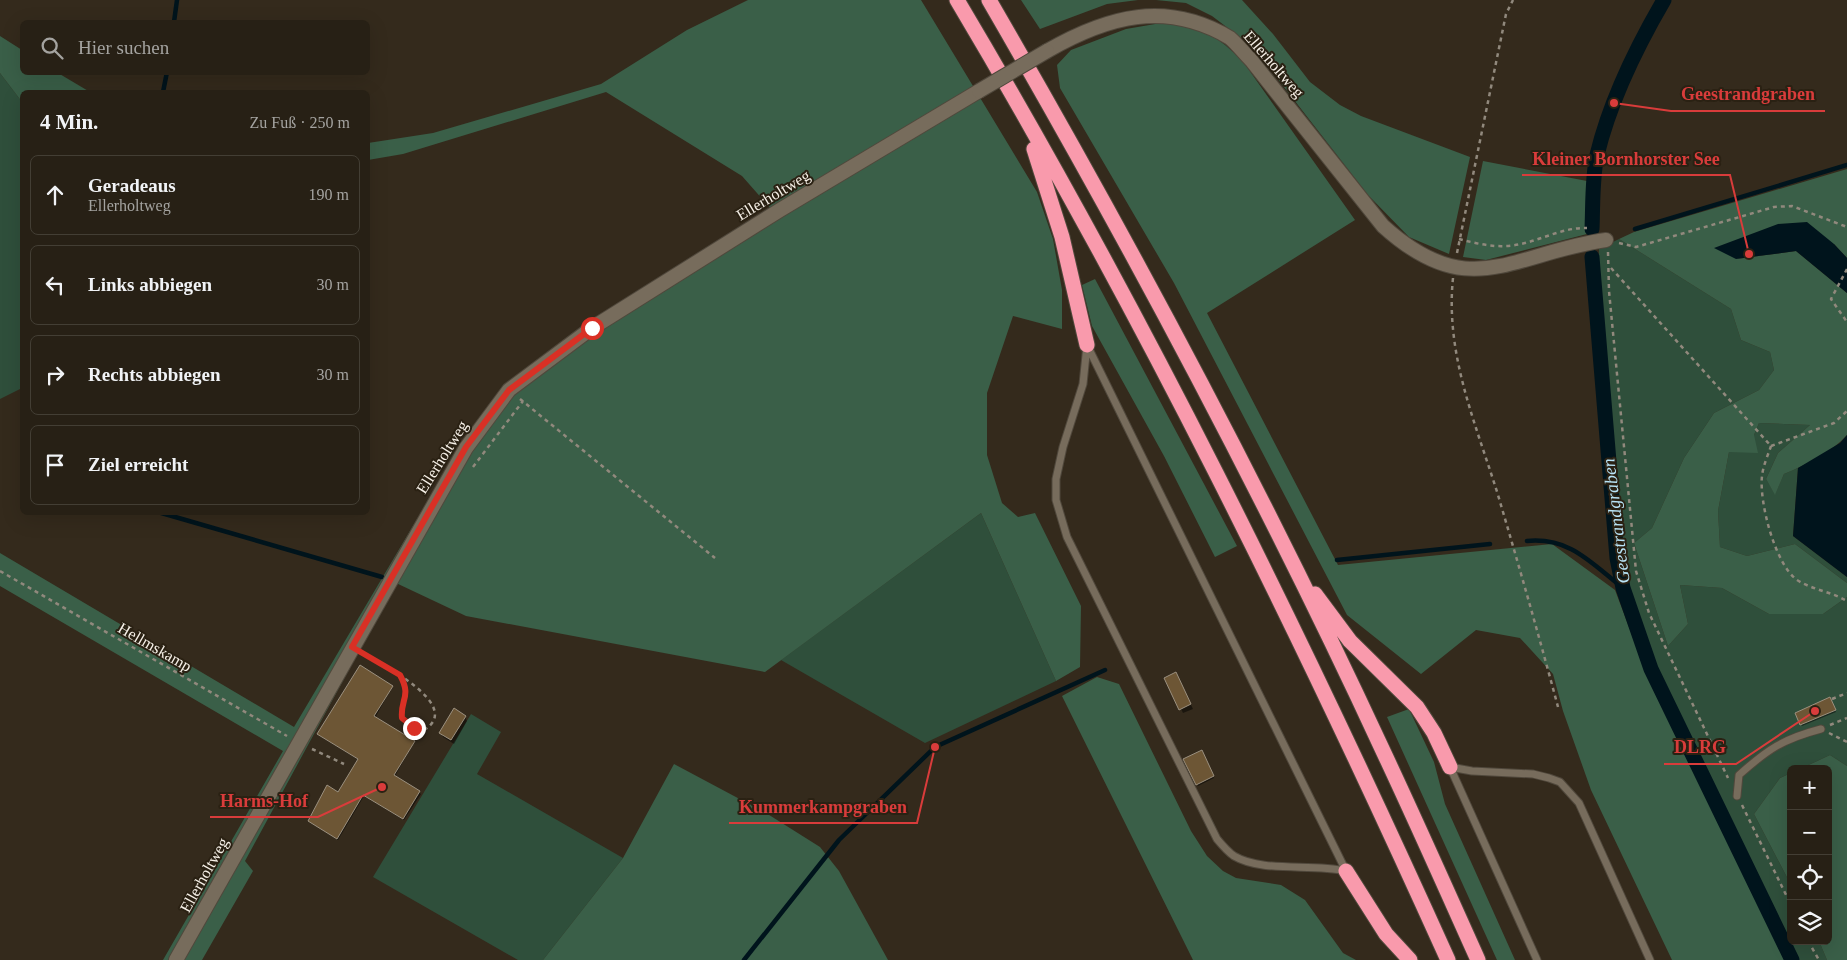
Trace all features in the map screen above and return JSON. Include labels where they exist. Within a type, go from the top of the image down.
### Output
[{"type":"highway","points":[[957,0],[1018,102],[1150,347],[1270,577],[1359,763],[1448,960]]},
{"type":"highway","points":[[989,0],[1174,332],[1294,566],[1384,752],[1478,960]]},
{"type":"highway","points":[[1018,102],[1053,203],[1087,345]]},
{"type":"highway","points":[[1294,566],[1350,641],[1416,707],[1434,733],[1450,766]]},
{"type":"highway","points":[[1346,870],[1386,934],[1410,960]]},
{"type":"street","name":"Ellerholtweg","points":[[176,960],[466,447],[509,390],[592,328],[780,210],[1083,30],[1114,17],[1146,10],[1176,13],[1204,23],[1230,38],[1251,60],[1383,226],[1404,245],[1421,255],[1454,267],[1491,269],[1581,243],[1605,240]]},
{"type":"lane","points":[[1087,345],[1346,870]]},
{"type":"lane","points":[[1087,345],[1083,384],[1063,447],[1056,479],[1056,500],[1060,520],[1071,546],[1218,839],[1232,855],[1251,864],[1327,866],[1346,870]]},
{"type":"lane","points":[[1738,796],[1739,775],[1767,751],[1794,736],[1821,729]]},
{"type":"lane","points":[[1450,766],[1537,960]]},
{"type":"lane","points":[[1450,766],[1472,772],[1533,774],[1560,782],[1571,792],[1579,803],[1650,960]]},
{"type":"path","points":[[1513,0],[1506,14],[1454,267],[1452,332],[1461,383],[1528,595],[1558,707]]},
{"type":"path","points":[[1460,239],[1474,243],[1507,246],[1575,228],[1588,228],[1605,240],[1636,247],[1774,208],[1792,206],[1847,227]]},
{"type":"path","points":[[1771,446],[1610,267],[1609,291],[1636,571],[1649,613],[1789,900]]},
{"type":"path","points":[[1847,269],[1831,299],[1847,322]]},
{"type":"path","points":[[509,390],[714,558]]},
{"type":"path","points":[[468,472],[523,401]]},
{"type":"path","points":[[1771,446],[1834,423],[1847,410]]},
{"type":"path","points":[[1771,446],[1762,475],[1763,505],[1782,561],[1796,579],[1816,590],[1847,601]]},
{"type":"path","name":"Hellmskamp","points":[[0,571],[298,743],[344,764]]},
{"type":"path","points":[[352,647],[400,675],[433,704],[436,714],[435,720],[424,730],[414,728],[402,718],[401,711],[407,694],[400,675]]},
{"type":"path","points":[[1832,699],[1847,693]]},
{"type":"path","points":[[1821,729],[1847,718]]},
{"type":"path","points":[[1821,729],[1847,742]]},
{"type":"path","points":[[1810,945],[1819,960]]},
{"type":"green space","points":[[748,0],[921,0],[1037,192],[1053,239],[1062,290],[1062,329],[1013,316],[987,393],[987,455],[1002,503],[1018,517],[1035,513],[1081,606],[1080,667],[1056,681],[981,513],[765,672],[466,616],[396,583],[245,861],[253,871],[202,960],[163,960],[283,751],[0,586],[0,553],[294,727],[462,443],[507,387],[772,210],[742,176],[606,92],[403,154],[370,160],[370,143],[433,133],[601,84],[687,30]]},
{"type":"green space","points":[[1021,0],[1138,0],[1107,4],[1040,29]]},
{"type":"green space","points":[[1156,0],[1242,0],[1273,34],[1310,82],[1340,105],[1361,116],[1470,157],[1449,254],[1409,237],[1368,195],[1253,47],[1212,16],[1186,3]]},
{"type":"green space","points":[[1161,23],[1175,24],[1198,30],[1217,39],[1235,53],[1355,220],[1207,313],[1338,565],[1552,544],[1615,590],[1644,667],[1786,960],[1672,960],[1591,790],[1563,711],[1553,674],[1520,638],[1476,630],[1421,674],[1347,615],[1174,283],[1060,88],[1057,65],[1071,50],[1126,29]]},
{"type":"green space","points":[[0,36],[20,49],[20,75],[61,75],[87,90],[20,90],[20,99],[0,73]]},
{"type":"green space","points":[[0,73],[20,99],[20,389],[0,399]]},
{"type":"green space","points":[[1483,161],[1587,181],[1587,234],[1486,260],[1463,257]]},
{"type":"green space","points":[[1847,169],[1847,258],[1834,244],[1736,259],[1796,251],[1847,293],[1847,435],[1818,458],[1784,474],[1775,495],[1766,479],[1778,453],[1810,425],[1759,423],[1754,435],[1758,453],[1729,452],[1718,511],[1720,547],[1747,556],[1795,544],[1847,583],[1847,597],[1823,614],[1769,614],[1722,588],[1680,585],[1688,624],[1668,646],[1634,543],[1652,528],[1684,458],[1714,413],[1759,390],[1774,370],[1770,352],[1741,340],[1731,309],[1619,239],[1634,232]]},
{"type":"green space","points":[[1619,239],[1731,309],[1741,340],[1770,352],[1774,370],[1759,390],[1714,413],[1684,458],[1652,528],[1634,543],[1668,646],[1688,624],[1680,585],[1722,588],[1769,614],[1823,614],[1847,597],[1847,766],[1830,755],[1809,765],[1787,765],[1787,775],[1780,778],[1754,814],[1787,877],[1787,937],[1656,669],[1627,590],[1619,557],[1598,285],[1599,249]]},
{"type":"green space","points":[[1095,279],[1237,546],[1215,557],[1164,456],[1092,326],[1082,285]]},
{"type":"green space","points":[[1759,423],[1810,425],[1778,453],[1766,479],[1775,494],[1784,474],[1798,468],[1793,536],[1847,577],[1847,583],[1795,544],[1747,556],[1720,547],[1718,511],[1729,452],[1754,435]]},
{"type":"green space","points":[[981,513],[1056,681],[925,743],[781,660]]},
{"type":"green space","points":[[1097,677],[1119,684],[1191,831],[1207,856],[1223,871],[1236,878],[1281,885],[1305,900],[1343,953],[1356,960],[1193,960],[1062,696]]},
{"type":"green space","points":[[1409,709],[1434,762],[1445,804],[1515,960],[1497,960],[1387,717]]},
{"type":"green space","points":[[471,714],[501,732],[477,774],[623,858],[543,960],[518,960],[373,877]]},
{"type":"green space","points":[[1830,755],[1847,766],[1847,960],[1827,960],[1821,945],[1832,945],[1832,765],[1809,765]]},
{"type":"green space","points":[[674,764],[766,813],[820,847],[839,871],[888,960],[543,960],[623,858]]},
{"type":"green space","points":[[1787,775],[1787,877],[1754,814],[1780,778]]},
{"type":"green space","points":[[1791,945],[1821,945],[1827,960],[1798,960]]},
{"type":"water","points":[[1807,222],[1834,244],[1847,258],[1847,293],[1796,251],[1736,259],[1714,248],[1778,224]]},
{"type":"water","points":[[1847,435],[1847,577],[1793,536],[1798,468],[1840,443]]},
{"type":"building","points":[[360,665],[393,686],[374,716],[415,741],[394,775],[420,791],[403,819],[363,795],[337,839],[308,821],[327,785],[338,792],[358,759],[317,734]]},
{"type":"building","points":[[1176,672],[1191,704],[1179,710],[1164,678]]},
{"type":"building","points":[[1830,697],[1836,710],[1800,725],[1795,713]]},
{"type":"building","points":[[454,708],[466,716],[451,740],[439,733]]},
{"type":"building","points":[[1202,750],[1214,776],[1196,785],[1183,759]]},
{"type":"waterway","points":[[174,20],[177,0]]},
{"type":"waterway","name":"Geestrandgraben","points":[[1592,229],[1594,173],[1602,135],[1625,75],[1664,0]]},
{"type":"waterway","points":[[163,90],[166,75]]},
{"type":"waterway","points":[[1635,229],[1847,165]]},
{"type":"waterway","name":"Geestrandgraben","points":[[1592,257],[1617,558],[1623,588],[1651,669],[1792,960]]},
{"type":"waterway","points":[[168,515],[382,577]]},
{"type":"waterway","points":[[1527,541],[1556,543],[1568,548],[1590,561],[1623,588]]},
{"type":"waterway","points":[[1337,560],[1490,544]]},
{"type":"waterway","points":[[744,960],[839,840],[935,747],[1105,670]]},
{"type":"place","name":"Geestrandgraben","points":[[1614,103]]},
{"type":"place","name":"Kleiner Bornhorster See","points":[[1749,254]]},
{"type":"place","name":"DLRG","points":[[1815,711]]},
{"type":"place","name":"Kummerkampgraben","points":[[935,747]]},
{"type":"place","name":"Harms-Hof","points":[[382,787]]},
{"type":"route","points":[[414,728],[402,718],[401,711],[407,694],[405,684],[400,675],[352,647],[466,447],[509,390],[592,328]]}]
